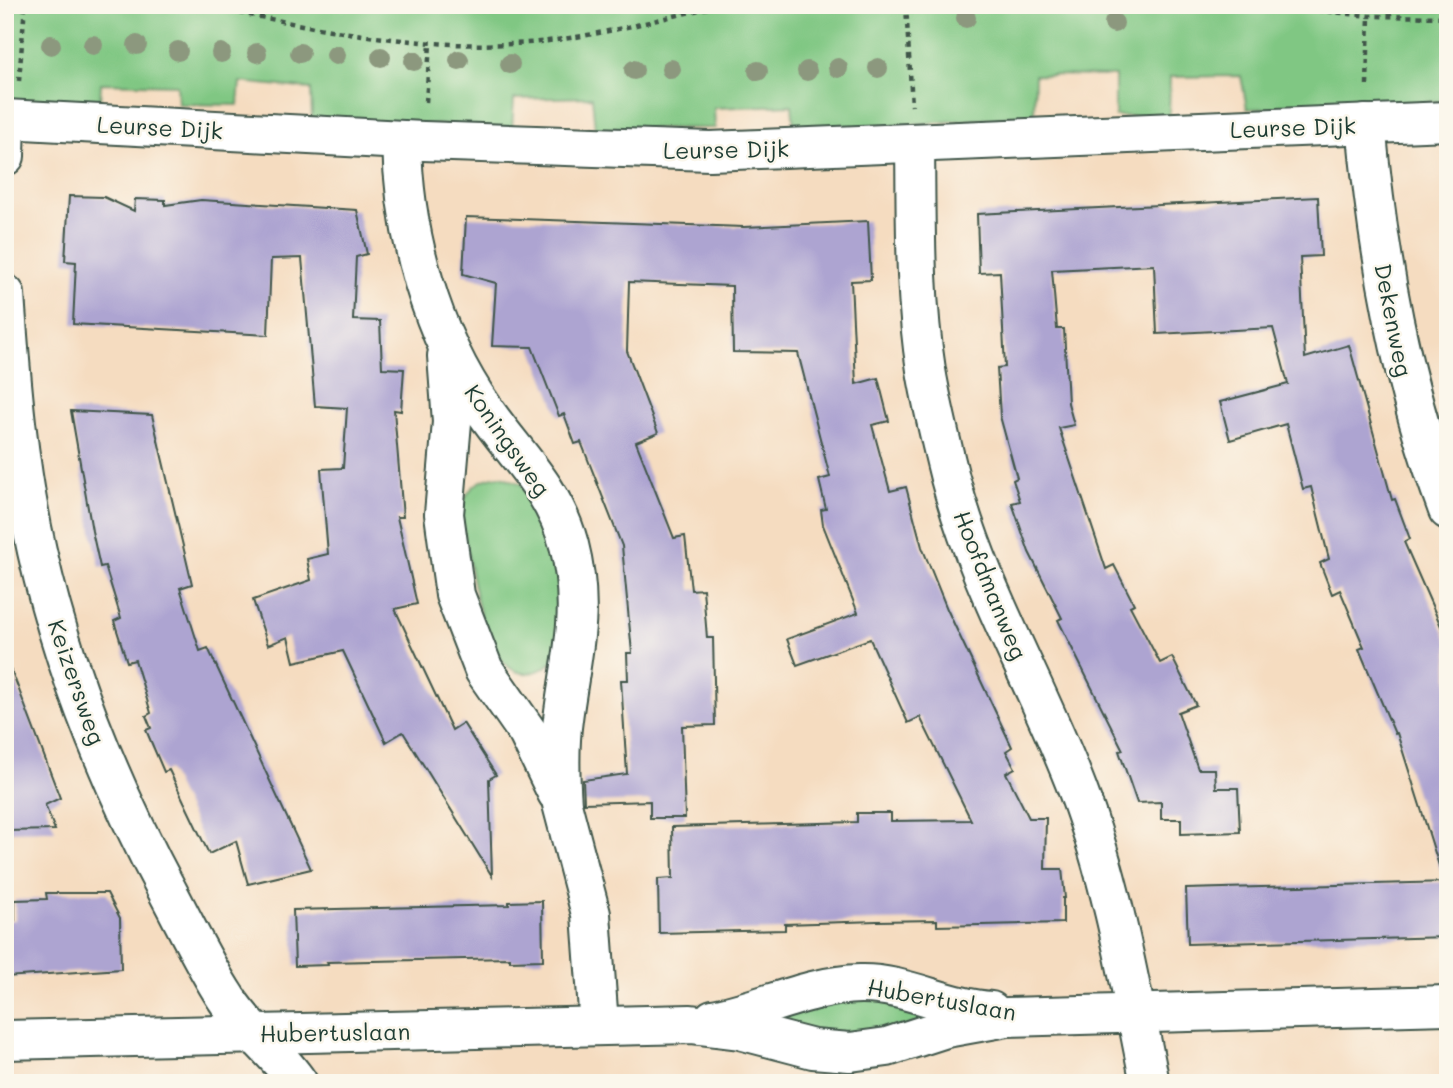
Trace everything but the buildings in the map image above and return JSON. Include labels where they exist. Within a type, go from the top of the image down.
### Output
[{"type":"street","name":"Leurse Dijk","points":[[8,128],[710,152],[1448,121]]},
{"type":"street","name":"Dekenweg","points":[[1366,124],[1387,296],[1412,407],[1448,510]]},
{"type":"street","name":"Koningsweg","points":[[412,141],[410,235],[442,327],[476,398],[543,486],[569,545],[578,625],[562,722],[562,804]]},
{"type":"street","name":"Hoofdmanweg","points":[[915,143],[917,257],[926,369],[951,481],[987,589],[1058,741],[1079,793],[1111,903],[1150,1083]]},
{"type":"street","name":"Keizersweg","points":[[5,294],[12,395],[27,501],[51,604],[84,707],[148,855],[220,989],[298,1083]]},
{"type":"street","name":"Koningsweg","points":[[442,327],[452,406],[444,499],[445,531],[455,595],[484,670],[528,733],[562,804],[591,914],[599,1025]]},
{"type":"street","name":"Hubertuslaan","points":[[666,1024],[727,1016],[811,991],[860,984],[897,988],[983,1010],[1056,1014],[1448,1005]]},
{"type":"street","name":"Hubertuslaan","points":[[5,1040],[666,1024],[728,1027],[813,1049],[850,1052],[887,1047],[971,1023],[1056,1014]]},
{"type":"path","points":[[8,128],[25,5]]},
{"type":"path","points":[[200,5],[307,26],[430,44],[511,44],[581,37],[720,5]]},
{"type":"path","points":[[906,5],[915,143]]},
{"type":"path","points":[[1268,5],[1368,16],[1448,17]]},
{"type":"path","points":[[1366,124],[1368,16]]},
{"type":"path","points":[[412,141],[430,44]]},
{"type":"green space","points":[[5,5],[1448,5],[1448,101],[1247,109],[1241,76],[1170,77],[1169,117],[1115,116],[1115,76],[1035,75],[1034,115],[876,127],[794,127],[792,105],[714,108],[715,128],[595,129],[592,97],[514,99],[512,128],[312,119],[311,89],[240,82],[238,105],[178,104],[177,85],[101,83],[100,103],[5,102]]},
{"type":"green space","points":[[501,476],[522,484],[545,528],[560,581],[555,660],[534,672],[516,671],[502,660],[490,642],[475,595],[463,528],[462,515],[466,496],[483,480]]},
{"type":"green space","points":[[861,994],[928,1016],[879,1042],[788,1026],[788,1014]]}]
